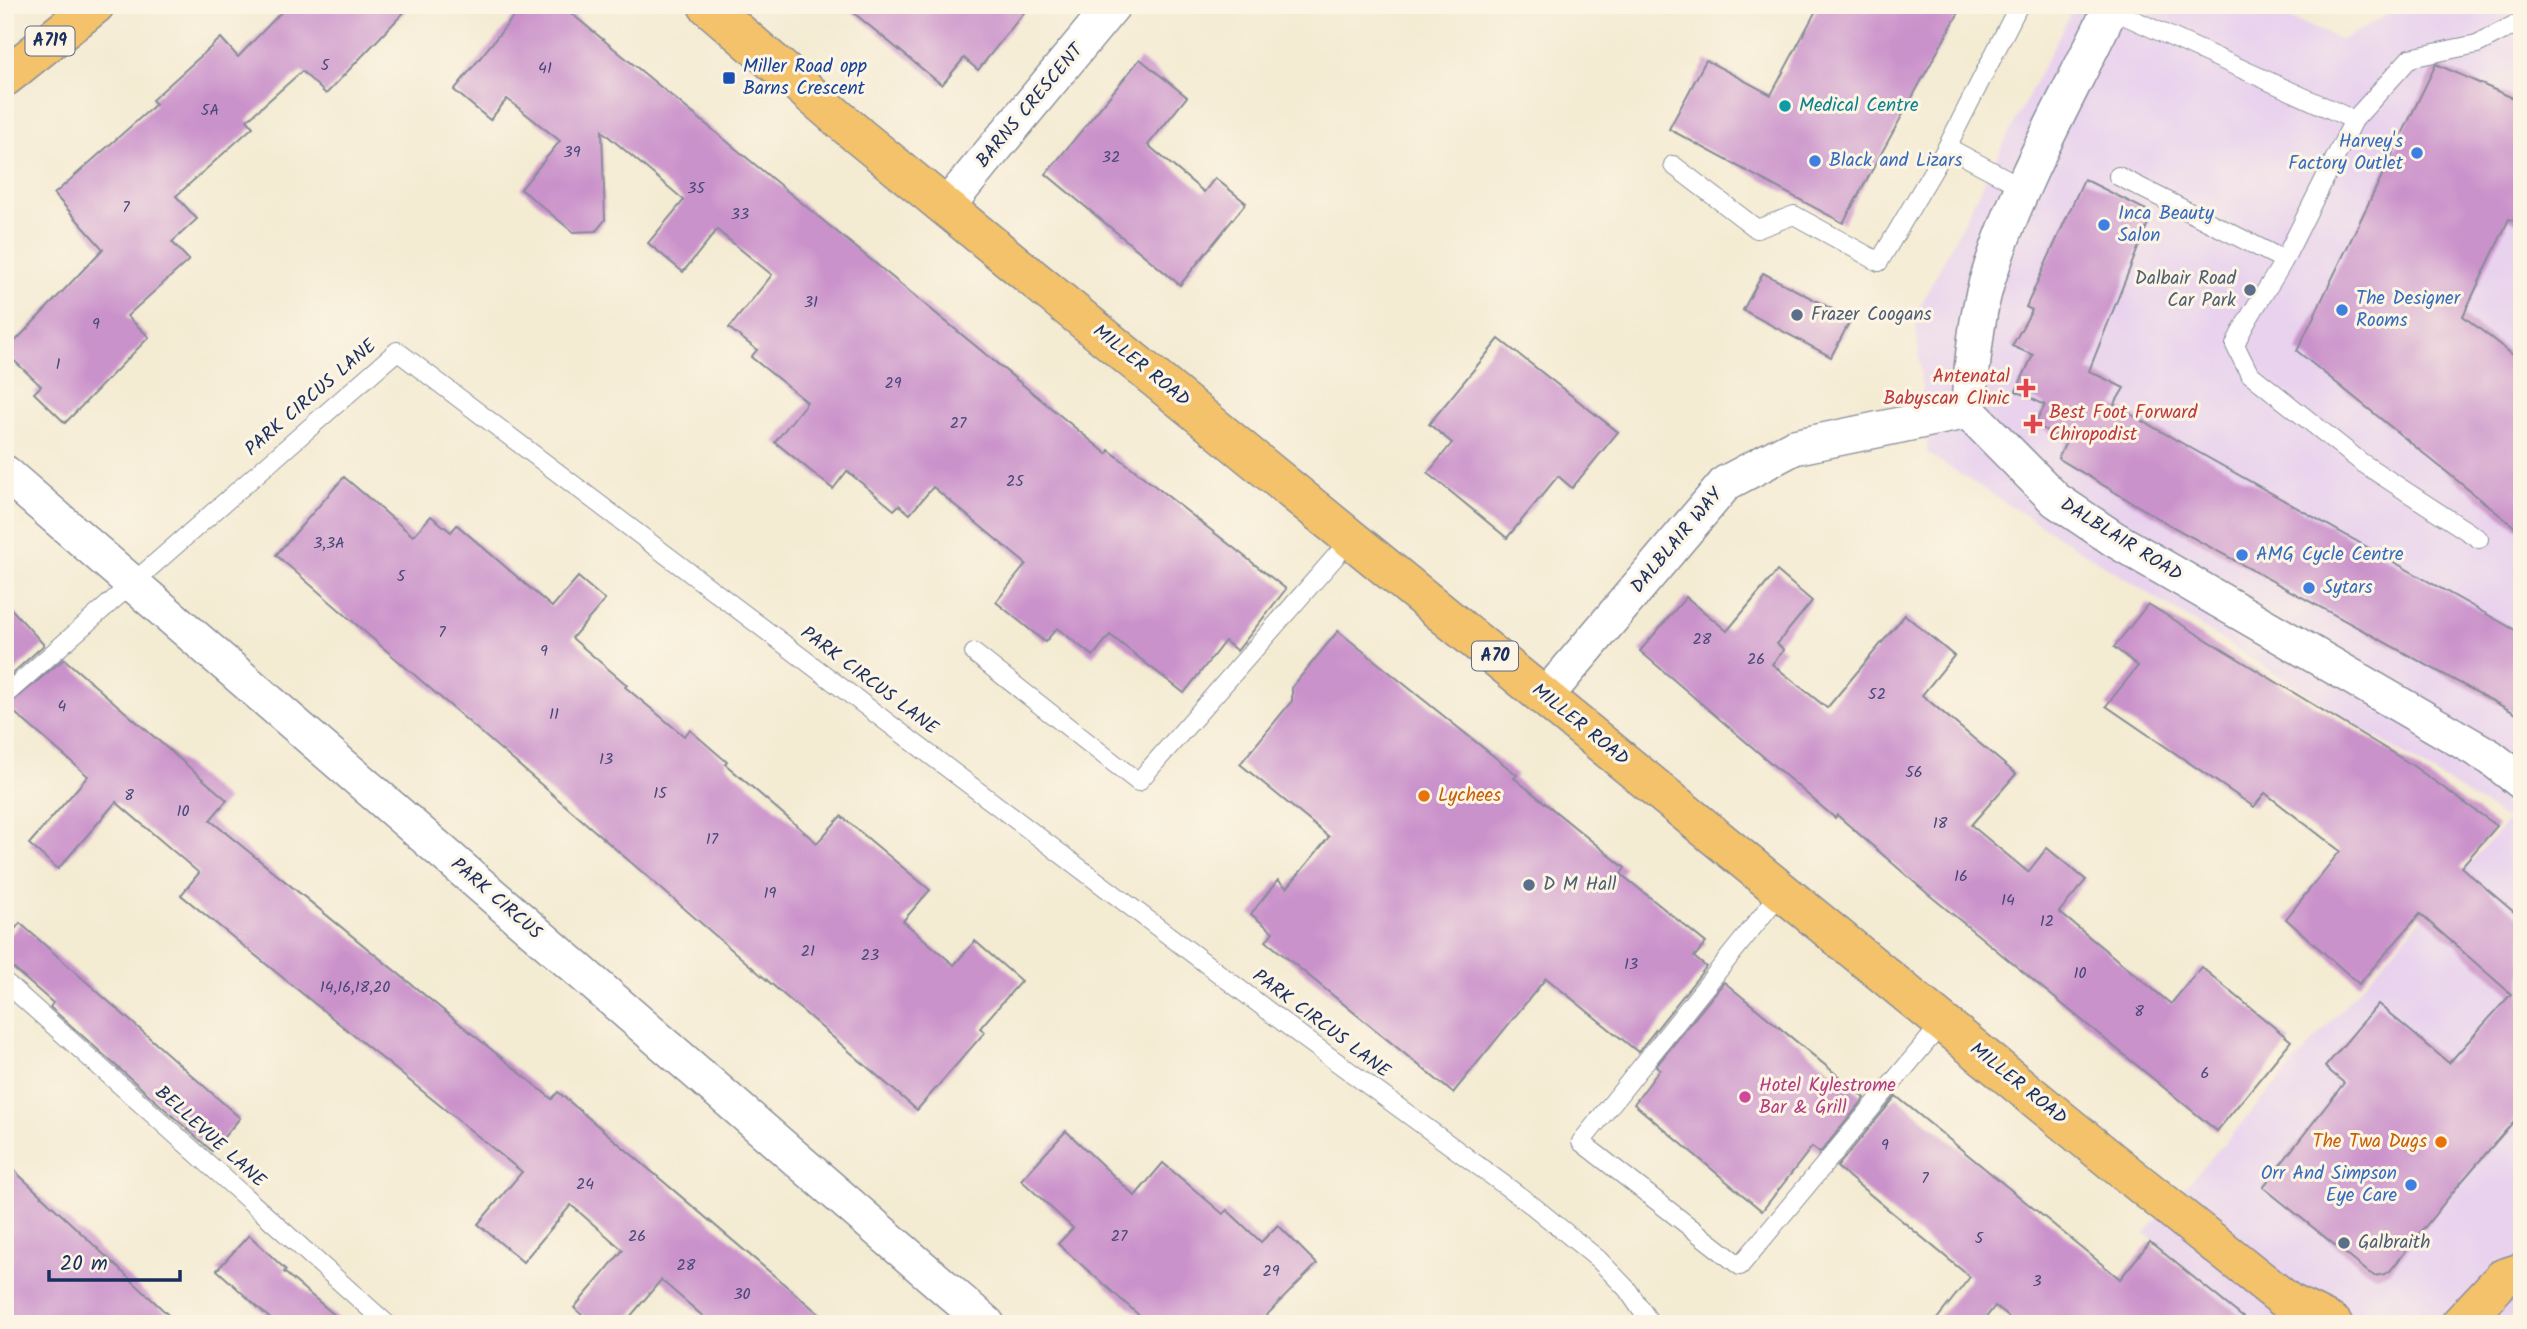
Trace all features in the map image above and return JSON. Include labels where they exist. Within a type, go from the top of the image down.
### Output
[{"type":"main road","name":"A719","points":[[5,77],[95,5]]},
{"type":"main road","name":"MILLER ROAD","points":[[707,5],[946,207],[2299,1313],[2333,1324]]},
{"type":"main road","points":[[2457,1322],[2515,1268]]},
{"type":"street","name":"BARNS CRESCENT","points":[[946,207],[1113,5]]},
{"type":"street","points":[[1968,411],[1976,334],[1990,270],[2024,188],[2111,7]]},
{"type":"street","name":"DALBLAIR WAY","points":[[1545,697],[1726,483],[1794,447],[1968,411]]},
{"type":"street","name":"DALBLAIR ROAD","points":[[1968,411],[2056,500],[2114,539],[2490,757],[2522,782]]},
{"type":"street","name":"PARK CIRCUS","points":[[5,473],[987,1324]]},
{"type":"lane","points":[[1673,165],[1758,229],[1794,215],[1879,262],[1947,147],[2019,5]]},
{"type":"lane","points":[[2111,7],[2354,120]]},
{"type":"lane","points":[[2479,538],[2361,462],[2249,373],[2235,345],[2242,326],[2256,309],[2284,260],[2354,120],[2410,58],[2477,44],[2522,21]]},
{"type":"lane","points":[[1947,147],[2024,188]]},
{"type":"lane","points":[[2118,176],[2284,260]]},
{"type":"lane","name":"PARK CIRCUS LANE","points":[[131,583],[397,351],[1304,1038],[1533,1206],[1598,1259],[1627,1289],[1651,1324]]},
{"type":"lane","points":[[974,653],[1138,782],[1351,538]]},
{"type":"lane","points":[[5,695],[131,583]]},
{"type":"lane","points":[[1782,891],[1581,1142],[1740,1266],[1943,1022]]},
{"type":"lane","name":"BELLEVUE LANE","points":[[5,982],[387,1324]]},
{"type":"shaded area","points":[[2075,5],[2257,5],[2342,40],[2405,5],[2522,5],[2522,1324],[2250,1324],[2145,1233],[2508,820],[1928,454],[1915,316]]},
{"type":"building","points":[[288,5],[411,5],[326,94],[302,71],[247,120],[253,127],[176,196],[197,219],[172,242],[189,260],[127,316],[149,337],[65,423],[34,393],[41,386],[5,352],[103,249],[54,194],[156,104],[152,100],[221,38],[238,57]]},
{"type":"building","points":[[523,5],[561,5],[1107,454],[1109,450],[1286,589],[1237,651],[1225,641],[1184,693],[1110,635],[1093,656],[1057,628],[1045,642],[996,602],[1026,564],[933,487],[910,514],[899,505],[894,510],[847,471],[833,489],[775,442],[807,402],[751,357],[757,350],[729,328],[772,275],[717,230],[683,272],[648,243],[684,200],[602,131],[605,220],[596,231],[573,232],[521,189],[560,141],[507,99],[490,120],[454,90]]},
{"type":"building","points":[[844,5],[1030,5],[978,70],[964,58],[942,85]]},
{"type":"building","name":"Medical Centre","points":[[1819,5],[1963,5],[1843,223],[1669,129],[1706,60],[1771,95]]},
{"type":"building","points":[[1140,59],[1187,97],[1148,145],[1204,192],[1215,178],[1246,203],[1180,285],[1046,174]]},
{"type":"building","points":[[2436,64],[2522,102],[2522,224],[2509,219],[2463,316],[2522,362],[2522,533],[2297,351]]},
{"type":"building","points":[[2084,179],[2152,213],[2089,371],[2124,388],[2114,405],[2522,634],[2522,717],[2173,527],[2058,458],[2066,442],[2035,424],[2045,405],[2016,391],[2033,355],[2012,346],[2032,310],[2026,307]]},
{"type":"building","name":"Frazer Coogans","points":[[1763,273],[1851,319],[1831,357],[1743,310]]},
{"type":"building","points":[[1499,339],[1618,432],[1572,488],[1558,476],[1507,538],[1428,473],[1452,443],[1429,424]]},
{"type":"building","points":[[344,477],[413,536],[431,516],[451,532],[457,525],[552,607],[578,577],[605,600],[572,638],[627,685],[625,687],[684,736],[690,730],[727,762],[725,764],[817,843],[841,816],[930,890],[903,921],[954,965],[975,941],[1021,981],[980,1028],[985,1032],[917,1110],[276,555]]},
{"type":"building","points":[[1777,571],[1812,601],[1777,644],[1784,650],[1772,664],[1827,708],[1905,615],[1954,656],[1922,695],[2016,774],[1971,825],[2028,872],[2047,848],[2086,880],[2059,912],[2171,1004],[2201,967],[2291,1041],[2217,1131],[1928,894],[1837,815],[1835,818],[1640,651],[1686,597],[1727,631]]},
{"type":"building","points":[[5,602],[44,645],[5,680]]},
{"type":"building","points":[[2148,604],[2409,763],[2497,826],[2461,867],[2522,919],[2522,1112],[2385,1274],[2375,1276],[2368,1272],[2263,1187],[2344,1083],[2325,1067],[2378,1004],[2449,1063],[2511,994],[2420,914],[2359,984],[2286,919],[2340,851],[2265,793],[2254,807],[2106,706],[2138,666],[2114,647]]},
{"type":"building","points":[[1338,631],[1517,775],[1514,778],[1625,868],[1621,874],[1706,943],[1694,957],[1706,967],[1638,1052],[1546,978],[1453,1093],[1266,941],[1273,932],[1251,914],[1278,880],[1287,888],[1329,837],[1240,764],[1292,701],[1292,687]]},
{"type":"building","points":[[64,659],[227,800],[210,820],[552,1099],[558,1092],[831,1324],[712,1324],[661,1280],[624,1324],[592,1324],[574,1308],[623,1250],[571,1205],[523,1262],[478,1224],[522,1172],[181,895],[199,873],[116,802],[58,869],[29,844],[88,776],[7,706]]},
{"type":"building","points":[[20,923],[240,1118],[212,1151],[50,1007],[53,1003],[5,961],[5,941]]},
{"type":"building","name":"Hotel Kylestrome Bar & Grill","points":[[1724,982],[1865,1098],[1820,1153],[1812,1147],[1762,1211],[1634,1104],[1660,1069],[1656,1066]]},
{"type":"building","points":[[1896,1096],[2120,1279],[2150,1242],[2251,1324],[2017,1324],[1995,1306],[1981,1324],[1933,1324],[1970,1277],[1837,1167]]},
{"type":"building","points":[[1066,1131],[1135,1196],[1163,1163],[1223,1214],[1227,1210],[1261,1242],[1278,1225],[1317,1264],[1258,1324],[1149,1324],[1058,1244],[1073,1228],[1021,1180]]},
{"type":"building","points":[[5,1162],[79,1231],[178,1324],[5,1324]]},
{"type":"building","points":[[249,1235],[286,1270],[284,1272],[345,1324],[276,1324],[217,1270]]},
{"type":"place","name":"Miller Road opp Barns Crescent","points":[[729,78]]},
{"type":"place","name":"Medical Centre","points":[[1785,106]]},
{"type":"place","name":"Harvey's Factory Outlet","points":[[2417,153]]},
{"type":"place","name":"Black and Lizars","points":[[1815,161]]},
{"type":"place","name":"Inca Beauty Salon","points":[[2104,225]]},
{"type":"place","name":"Dalbair Road Car Park","points":[[2250,290]]},
{"type":"place","name":"The Designer Rooms","points":[[2342,310]]},
{"type":"place","name":"Frazer Coogans","points":[[1797,315]]},
{"type":"place","name":"Antenatal Babyscan Clinic","points":[[2026,388]]},
{"type":"place","name":"Best Foot Forward Chiropodist","points":[[2033,424]]},
{"type":"place","name":"AMG Cycle Centre","points":[[2242,555]]},
{"type":"place","name":"Sytars","points":[[2309,588]]},
{"type":"place","name":"Lychees","points":[[1424,796]]},
{"type":"place","name":"D M Hall","points":[[1529,885]]},
{"type":"place","name":"Hotel Kylestrome Bar & Grill","points":[[1745,1097]]},
{"type":"place","name":"The Twa Dugs","points":[[2441,1142]]},
{"type":"place","name":"Orr And Simpson Eye Care","points":[[2411,1185]]},
{"type":"place","name":"Galbraith","points":[[2344,1243]]}]
